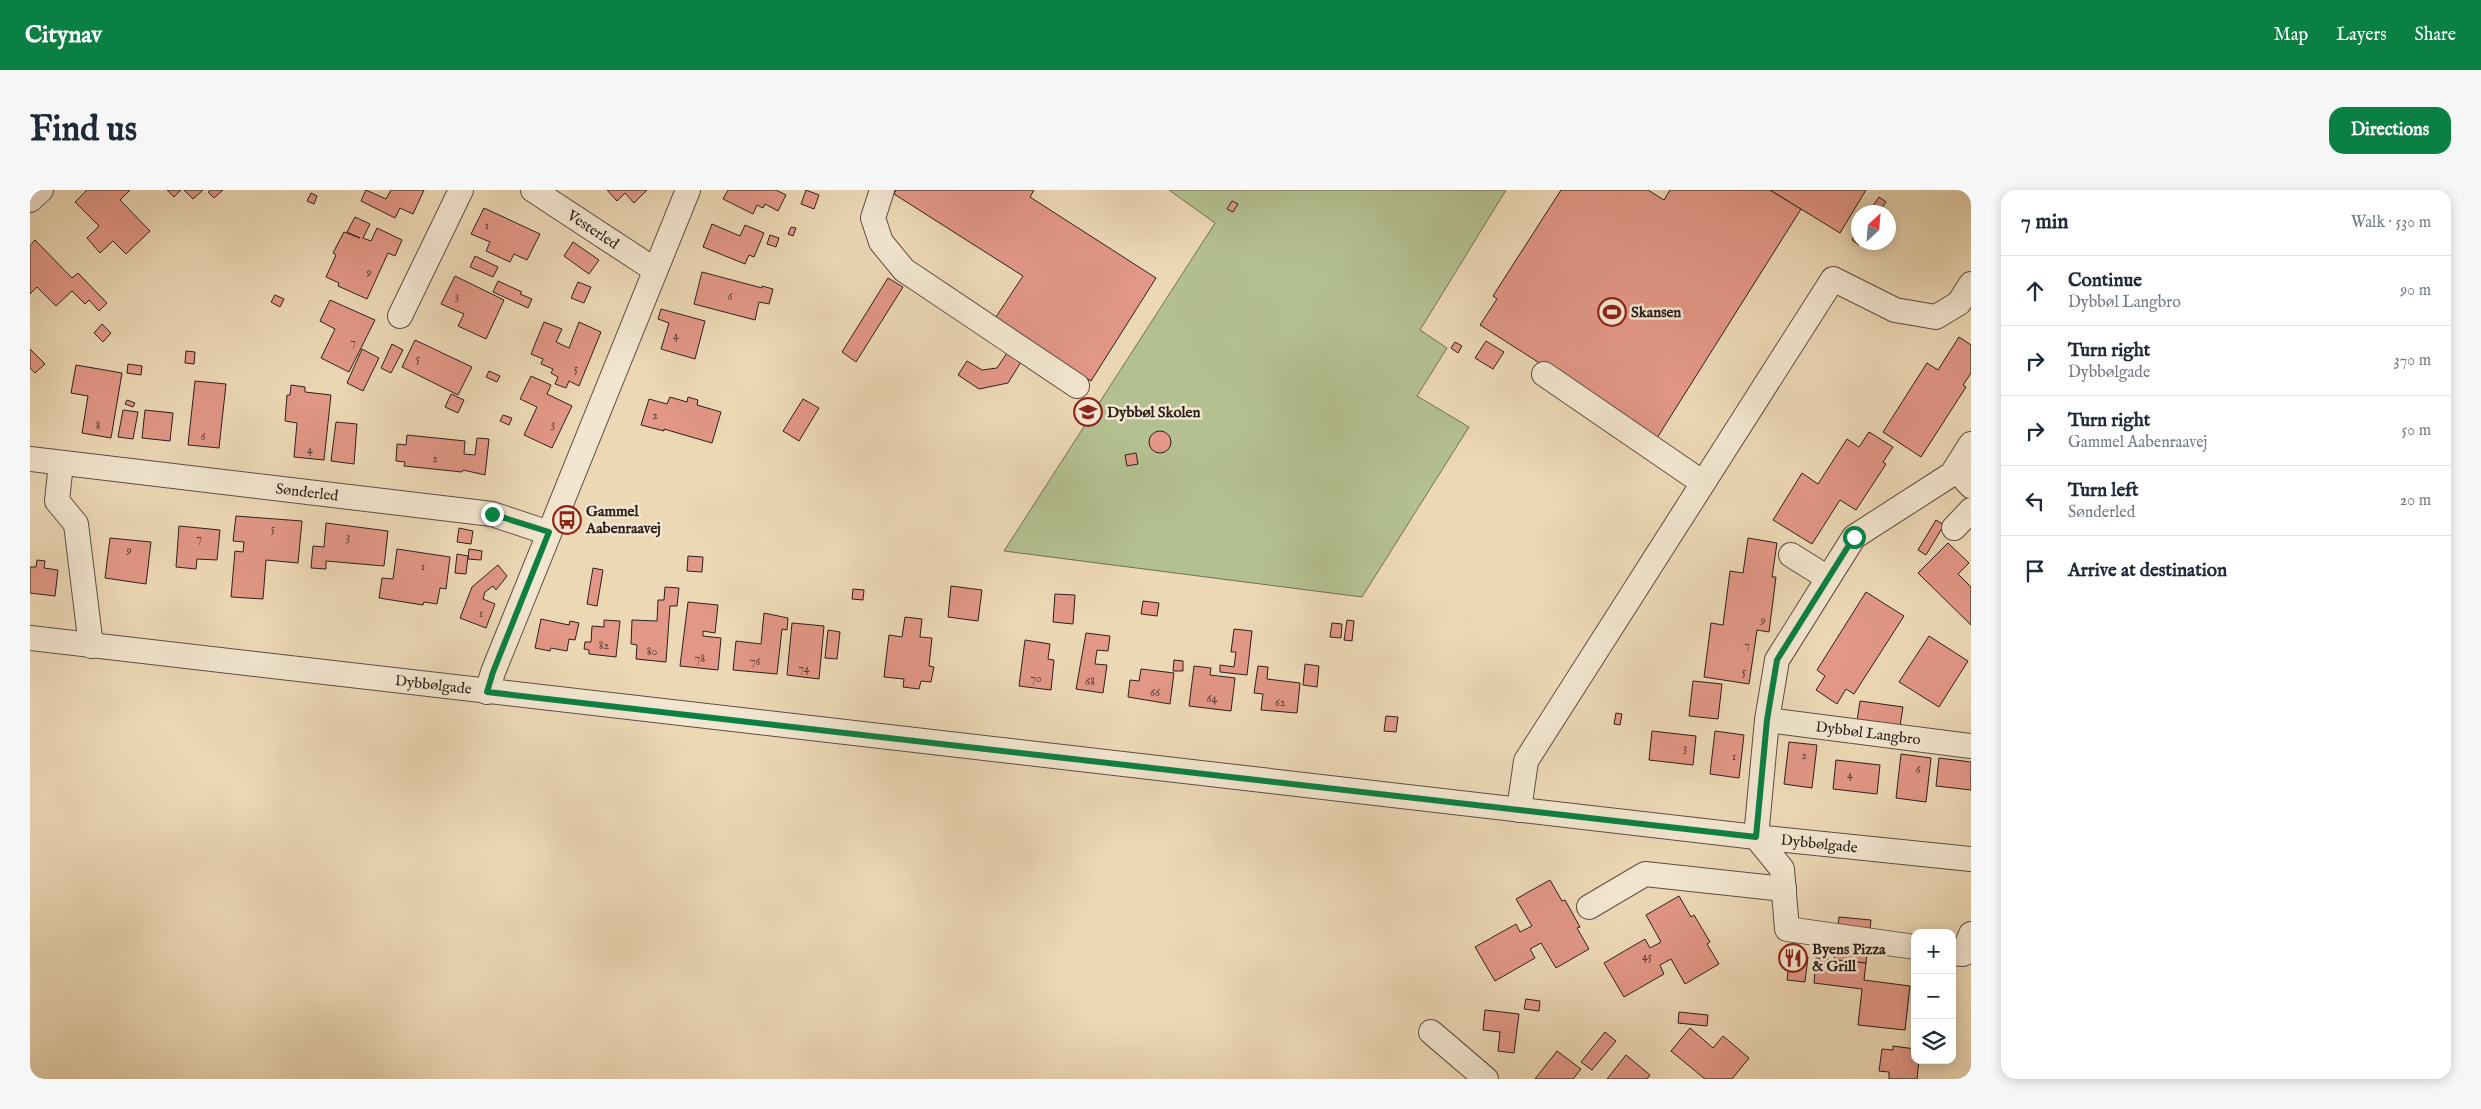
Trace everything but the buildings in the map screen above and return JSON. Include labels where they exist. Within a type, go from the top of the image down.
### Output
[{"type":"street","points":[[30,200],[41,190]]},
{"type":"street","points":[[400,316],[461,190]]},
{"type":"street","name":"Vesterled","points":[[533,190],[655,270]]},
{"type":"street","points":[[487,692],[493,672],[549,532],[688,190]]},
{"type":"street","points":[[882,190],[873,218],[881,242],[904,270],[1077,386]]},
{"type":"street","points":[[1518,810],[1526,761],[1833,279],[1896,310],[1936,317],[1959,303],[1971,284]]},
{"type":"street","points":[[1544,374],[1703,483]]},
{"type":"street","points":[[1911,947],[1787,929],[1782,869],[1756,837],[1767,720],[1777,660],[1854,537],[1952,474],[1971,444]]},
{"type":"street","name":"Sønderled","points":[[30,459],[492,514],[549,532]]},
{"type":"street","points":[[61,463],[56,500],[76,524],[91,646]]},
{"type":"street","points":[[1971,474],[1966,481],[1971,486]]},
{"type":"street","points":[[1954,528],[1971,510]]},
{"type":"street","points":[[1791,555],[1828,578]]},
{"type":"street","name":"Dybbølgade","points":[[30,638],[1518,810],[1971,859]]},
{"type":"street","name":"Dybbøl Langbro","points":[[1767,720],[1971,746]]},
{"type":"street","points":[[1588,907],[1645,874],[1784,889]]},
{"type":"street","points":[[1956,953],[1963,954],[1971,934]]},
{"type":"street","points":[[1431,1032],[1486,1079]]},
{"type":"green space","points":[[1169,190],[1506,190],[1420,330],[1447,348],[1417,396],[1469,427],[1362,597],[1004,551],[1215,223]]},
{"type":"place","name":"Skansen","points":[[1612,312]]},
{"type":"place","name":"Dybbøl Skolen","points":[[1088,412]]},
{"type":"place","name":"Gammel Aabenraavej","points":[[567,520]]},
{"type":"place","name":"Byens Pizza & Grill","points":[[1793,958]]},
{"type":"route","points":[[492,514],[549,532],[493,672],[487,692],[1756,837],[1767,720],[1777,660],[1854,537]]}]
